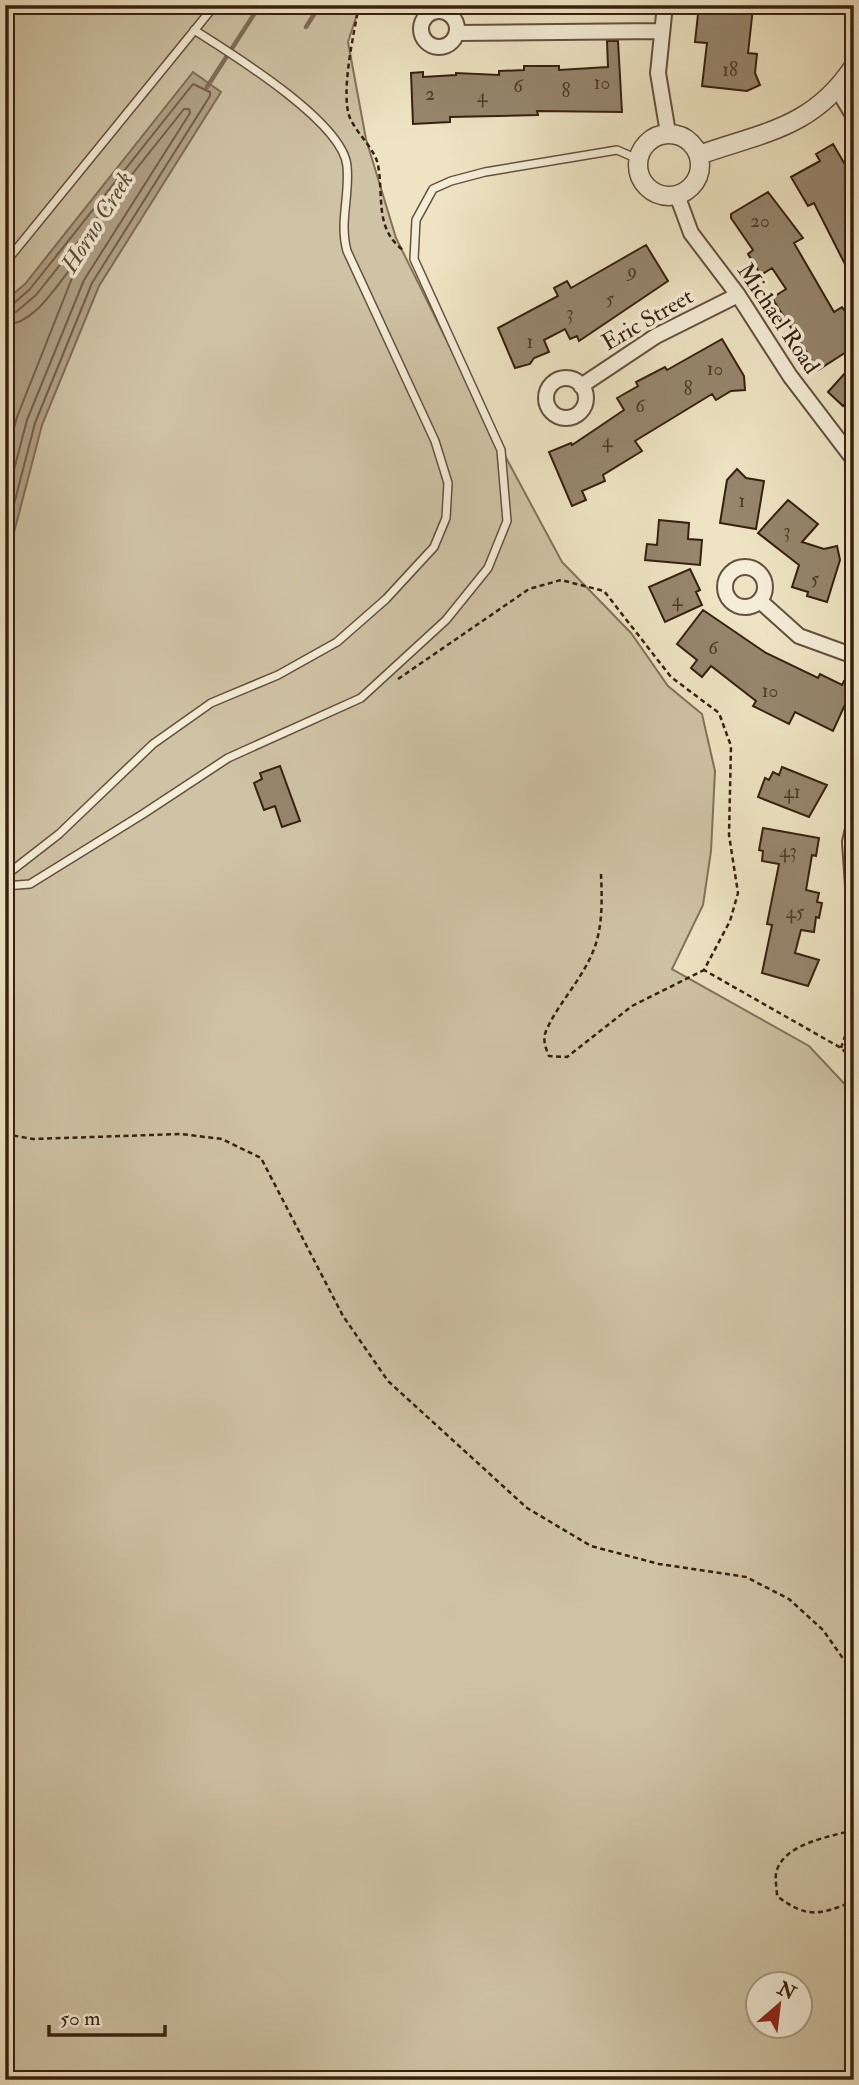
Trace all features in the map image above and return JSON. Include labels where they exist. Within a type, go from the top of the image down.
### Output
[{"type":"street","points":[[665,5],[660,31],[658,73],[668,133]]},
{"type":"street","points":[[458,33],[660,31]]},
{"type":"street","points":[[699,155],[796,123],[838,90],[854,66]]},
{"type":"street","points":[[838,90],[854,117]]},
{"type":"street","points":[[668,133],[687,139],[699,155],[699,175],[686,191],[677,195],[656,193],[641,179],[638,159],[649,141],[668,133]]},
{"type":"street","name":"Michael Road","points":[[677,195],[691,233],[738,295],[790,376],[854,460]]},
{"type":"street","name":"Eric Street","points":[[581,386],[656,336],[738,295]]},
{"type":"street","points":[[760,601],[800,636],[854,656]]},
{"type":"street","points":[[854,824],[850,842],[854,901]]},
{"type":"lane","points":[[5,263],[215,5]]},
{"type":"lane","points":[[5,876],[59,834],[153,744],[211,704],[278,675],[337,642],[386,599],[434,547],[446,518],[448,483],[435,441],[346,251],[341,233],[347,165],[337,139],[318,118],[194,30]]},
{"type":"lane","points":[[5,886],[30,884],[228,758],[361,698],[446,620],[488,568],[507,521],[501,450],[414,259],[416,220],[433,189],[451,181],[485,172],[617,150],[638,159]]},
{"type":"path","points":[[359,5],[348,77],[349,117],[378,163],[380,213],[391,241],[414,259]]},
{"type":"path","points":[[380,680],[402,678],[529,589],[561,580],[604,591],[671,677],[719,713],[731,746],[729,835],[738,893],[730,921],[704,970],[632,1006],[567,1057],[549,1056],[544,1045],[545,1031],[575,988],[595,947],[602,905],[601,873]]},
{"type":"path","points":[[704,970],[841,1048],[854,1062]]},
{"type":"path","points":[[841,1048],[854,1010]]},
{"type":"path","points":[[5,1134],[33,1139],[181,1134],[222,1139],[261,1158],[343,1316],[388,1381],[527,1508],[591,1546],[659,1564],[746,1577],[789,1599],[823,1630],[854,1674]]},
{"type":"path","points":[[854,1830],[817,1840],[787,1854],[776,1873],[777,1896],[797,1911],[824,1913],[854,1901]]},
{"type":"shaded area","points":[[5,5],[360,5],[348,42],[366,139],[396,238],[489,426],[562,562],[631,633],[668,686],[702,714],[715,771],[711,851],[703,905],[672,969],[809,1046],[854,1094],[854,2080],[5,2080]]},
{"type":"water","points":[[193,72],[221,92],[99,286],[42,425],[5,567],[5,301],[25,284]]},
{"type":"building","points":[[699,5],[753,8],[748,53],[757,54],[755,73],[760,85],[747,91],[702,86],[707,43],[695,42]]},
{"type":"building","points":[[607,41],[618,41],[622,112],[537,111],[538,115],[450,117],[450,122],[413,124],[411,73],[423,72],[423,77],[456,73],[499,75],[499,71],[524,70],[524,66],[559,66],[559,70],[608,67]]},
{"type":"building","points":[[833,144],[854,180],[854,282],[814,203],[808,206],[791,177],[820,161],[816,154]]},
{"type":"building","points":[[768,192],[803,238],[794,243],[834,312],[842,307],[854,325],[854,347],[818,370],[772,298],[786,289],[772,268],[761,275],[748,254],[753,250],[731,218],[731,214]]},
{"type":"building","points":[[646,245],[668,281],[579,341],[577,336],[570,339],[565,329],[544,340],[549,352],[534,358],[530,364],[515,368],[498,328],[558,296],[554,288],[567,281],[571,288]]},
{"type":"building","points":[[722,339],[744,376],[745,390],[731,391],[716,400],[712,394],[635,441],[642,451],[603,475],[605,481],[582,491],[586,500],[572,506],[549,452],[571,443],[572,445],[624,410],[617,398],[638,386],[636,382],[665,367],[667,370]]},
{"type":"building","points":[[854,363],[854,410],[846,403],[843,406],[828,392]]},
{"type":"building","points":[[737,469],[746,478],[764,481],[756,529],[720,523],[727,480]]},
{"type":"building","points":[[788,500],[818,524],[802,542],[824,549],[837,546],[840,560],[827,602],[807,596],[808,592],[792,587],[799,565],[758,533]]},
{"type":"building","points":[[659,520],[689,523],[688,539],[702,540],[700,565],[645,560],[647,544],[657,545]]},
{"type":"building","points":[[690,569],[700,590],[696,592],[702,605],[665,622],[649,587]]},
{"type":"building","points":[[703,610],[766,653],[818,678],[820,674],[842,685],[844,681],[854,685],[833,731],[795,712],[789,724],[753,706],[756,701],[711,666],[702,677],[691,668],[697,660],[677,644]]},
{"type":"building","points":[[280,766],[300,821],[282,827],[275,806],[264,810],[254,783],[262,779],[260,773]]},
{"type":"building","points":[[782,767],[827,785],[809,817],[758,797],[765,778],[769,780],[773,772],[779,775]]},
{"type":"building","points":[[763,828],[819,838],[816,856],[812,855],[806,890],[819,893],[817,902],[822,903],[819,918],[816,917],[814,932],[801,930],[795,953],[819,960],[808,986],[762,973],[772,925],[767,924],[779,864],[762,861],[763,851],[759,850]]},
{"type":"waterway","name":"Horno Creek","points":[[207,87],[260,5]]},
{"type":"waterway","points":[[306,27],[320,5]]}]
